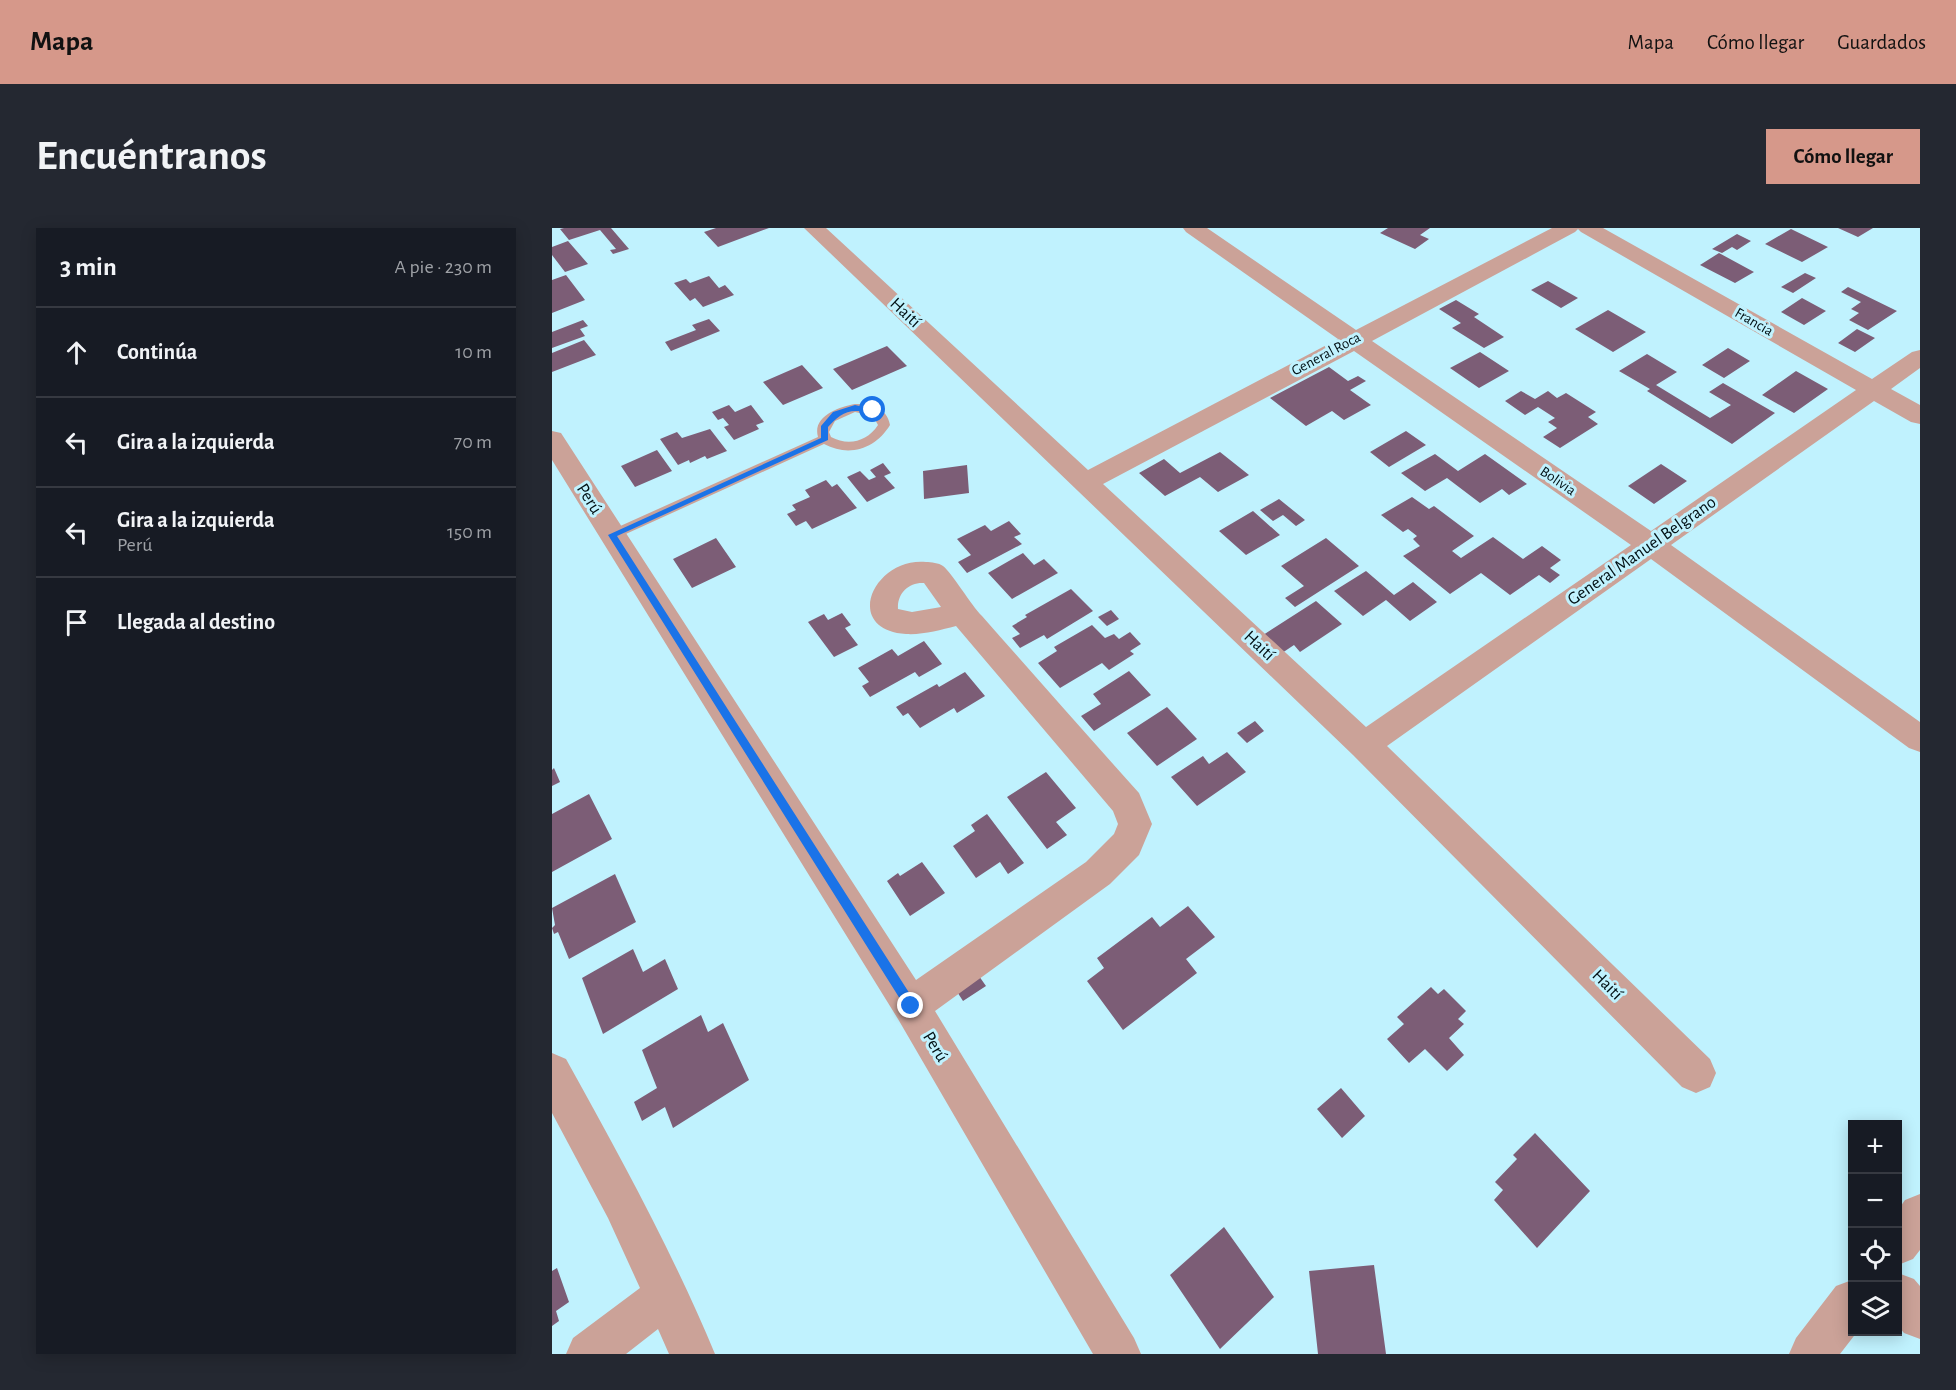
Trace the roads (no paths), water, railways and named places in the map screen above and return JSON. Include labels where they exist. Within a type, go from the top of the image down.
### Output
[{"type":"street","name":"Haití","points":[[814,228],[1364,745],[1696,1073]]},
{"type":"street","name":"Bolivia","points":[[1193,228],[1651,545],[1920,739]]},
{"type":"street","name":"General Roca","points":[[1086,482],[1568,228]]},
{"type":"street","name":"Francia","points":[[1588,228],[1920,416]]},
{"type":"street","name":"General Manuel Belgrano","points":[[1364,745],[1920,357]]},
{"type":"street","name":"Perú","points":[[552,439],[911,1006],[1118,1354]]},
{"type":"street","points":[[911,1006],[1098,873],[1127,844],[1134,824],[1127,803],[962,614]]},
{"type":"street","points":[[552,1073],[623,1203],[692,1354]]},
{"type":"street","points":[[1902,1239],[1920,1215]]},
{"type":"street","points":[[589,1354],[667,1295]]},
{"type":"street","points":[[1902,1299],[1920,1317]]},
{"type":"street","points":[[1812,1354],[1848,1307]]},
{"type":"lane","points":[[855,408],[873,410],[884,419],[881,432],[858,446],[838,446],[825,439],[823,432],[828,420],[845,410],[855,408]]},
{"type":"lane","points":[[612,535],[825,439]]}]
